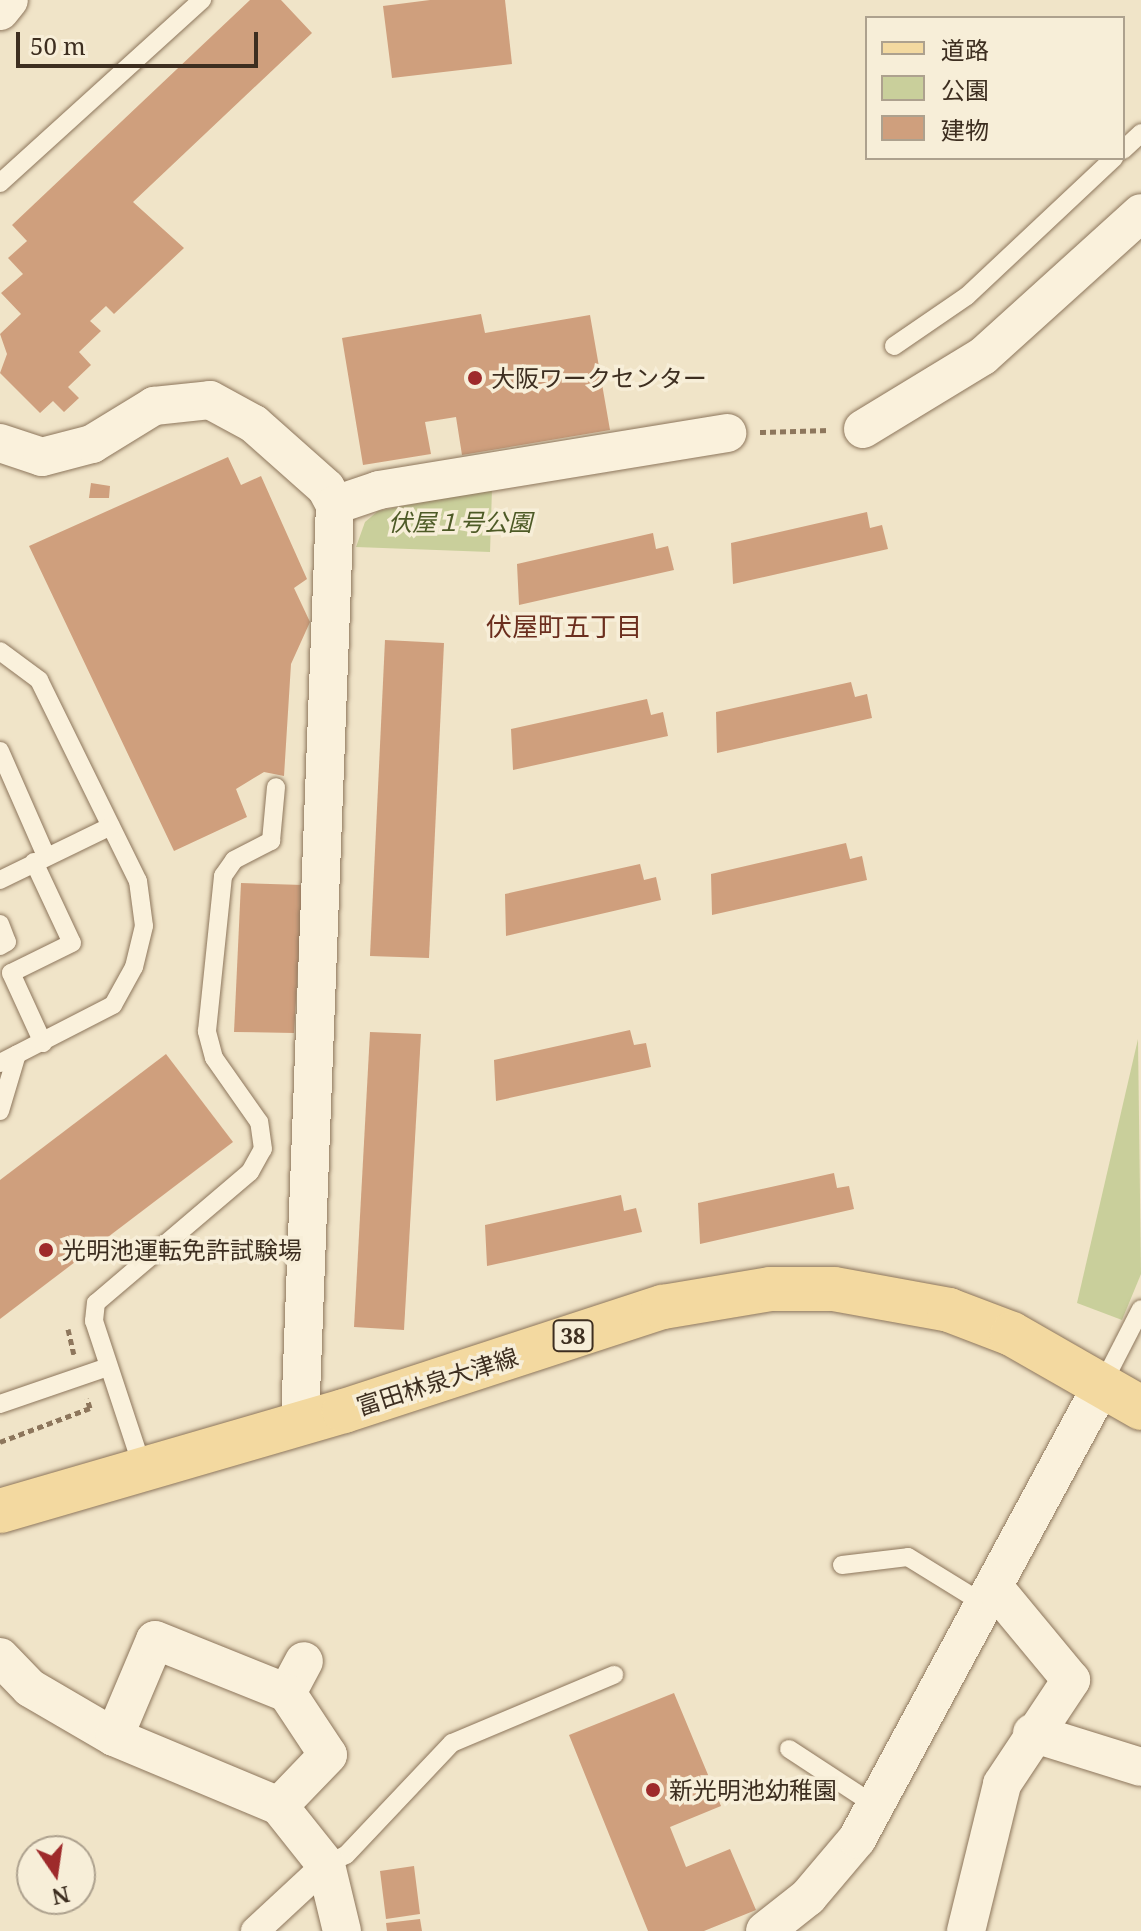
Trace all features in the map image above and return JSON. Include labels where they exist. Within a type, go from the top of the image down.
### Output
[{"type":"main road","name":"富田林泉大津線","points":[[0,1511],[142,1466],[300,1422],[663,1307],[770,1289],[834,1289],[949,1310],[1103,1383],[1141,1408]]},
{"type":"street","points":[[0,11],[9,0]]},
{"type":"street","points":[[863,429],[983,356],[1141,213]]},
{"type":"street","points":[[0,443],[42,457],[92,444],[154,406],[210,400],[254,424],[326,488],[335,505],[300,1422]]},
{"type":"street","points":[[335,505],[379,490],[727,433]]},
{"type":"street","points":[[765,1931],[808,1897],[876,1806],[1103,1383]]},
{"type":"street","points":[[966,1931],[1002,1784],[1032,1733],[1071,1680],[989,1596]]},
{"type":"street","points":[[114,1737],[155,1640],[295,1677],[328,1755],[279,1806]]},
{"type":"street","points":[[0,1657],[30,1688],[114,1737],[279,1806],[326,1865],[342,1931]]},
{"type":"street","points":[[1032,1733],[1141,1767]]},
{"type":"street","points":[[255,1931],[326,1865]]},
{"type":"lane","points":[[0,183],[202,0]]},
{"type":"lane","points":[[1125,148],[1141,133]]},
{"type":"lane","points":[[894,346],[967,296],[1112,160]]},
{"type":"lane","points":[[0,651],[39,680],[138,881],[144,926],[134,967],[113,1005],[0,1063]]},
{"type":"lane","points":[[0,751],[72,943],[11,973],[43,1043]]},
{"type":"lane","points":[[142,1466],[108,1367],[96,1303],[250,1172],[263,1149],[259,1122],[214,1058],[207,1031],[223,876],[234,860],[271,841],[276,787]]},
{"type":"lane","points":[[2,873],[111,826]]},
{"type":"lane","points":[[0,924],[7,942],[0,946]]},
{"type":"lane","points":[[0,1111],[17,1054]]},
{"type":"lane","points":[[1103,1383],[1141,1309]]},
{"type":"lane","points":[[0,1404],[108,1367]]},
{"type":"lane","points":[[842,1565],[908,1557],[989,1596]]},
{"type":"lane","points":[[326,1865],[346,1855],[452,1743],[614,1675]]},
{"type":"lane","points":[[789,1749],[876,1806]]},
{"type":"path","points":[[727,433],[863,429]]},
{"type":"path","points":[[0,1442],[90,1408]]},
{"type":"green space","name":"伏屋１号公園","points":[[492,488],[490,552],[356,547],[365,522],[378,511]]},
{"type":"green space","points":[[1138,1039],[1141,1274],[1122,1320],[1077,1303]]},
{"type":"building","points":[[250,0],[281,0],[312,33],[133,202],[184,248],[114,314],[106,306],[90,321],[101,331],[79,352],[91,365],[68,387],[79,398],[64,412],[53,401],[40,413],[0,373],[7,354],[0,334],[21,314],[1,293],[23,274],[8,258],[27,241],[12,225]]},
{"type":"building","points":[[430,0],[505,0],[512,64],[392,78],[383,6]]},
{"type":"building","name":"大阪ワークセンター","points":[[481,314],[485,333],[590,315],[610,430],[462,455],[456,417],[425,422],[431,454],[363,465],[342,338]]},
{"type":"building","points":[[228,457],[241,485],[261,476],[307,579],[294,588],[310,622],[291,664],[284,776],[264,772],[236,789],[247,817],[174,851],[29,546]]},
{"type":"building","points":[[91,483],[110,486],[109,498],[89,498]]},
{"type":"building","points":[[867,512],[870,528],[882,525],[888,549],[733,584],[731,543]]},
{"type":"building","points":[[653,533],[656,549],[668,546],[674,570],[519,605],[517,564]]},
{"type":"building","points":[[385,640],[444,643],[429,958],[370,956]]},
{"type":"building","points":[[851,682],[855,697],[867,694],[872,718],[717,753],[716,712]]},
{"type":"building","points":[[647,699],[651,715],[663,712],[668,736],[513,770],[511,729]]},
{"type":"building","points":[[846,843],[850,859],[862,856],[867,880],[712,915],[711,874]]},
{"type":"building","points":[[640,864],[644,880],[656,877],[661,900],[506,936],[505,894]]},
{"type":"building","points":[[241,883],[303,885],[294,1033],[234,1032]]},
{"type":"building","points":[[630,1030],[634,1045],[646,1043],[651,1067],[496,1101],[494,1060]]},
{"type":"building","points":[[370,1032],[421,1034],[404,1330],[354,1327]]},
{"type":"building","name":"光明池運転免許試験場","points":[[166,1054],[233,1142],[0,1319],[0,1180]]},
{"type":"building","points":[[834,1173],[837,1188],[849,1186],[854,1209],[700,1244],[698,1203]]},
{"type":"building","points":[[621,1195],[624,1211],[636,1208],[642,1232],[487,1266],[485,1225]]},
{"type":"building","points":[[674,1693],[721,1806],[670,1827],[686,1867],[730,1849],[756,1910],[704,1931],[648,1931],[569,1735]]},
{"type":"building","points":[[414,1866],[420,1914],[386,1919],[380,1871]]},
{"type":"building","points":[[420,1919],[422,1931],[387,1931],[386,1923]]},
{"type":"place","name":"大阪ワークセンター","points":[[475,378]]},
{"type":"place","name":"光明池運転免許試験場","points":[[46,1250]]},
{"type":"place","name":"新光明池幼稚園","points":[[653,1790]]},
{"type":"district","name":"伏屋町五丁目","points":[[564,627]]}]
